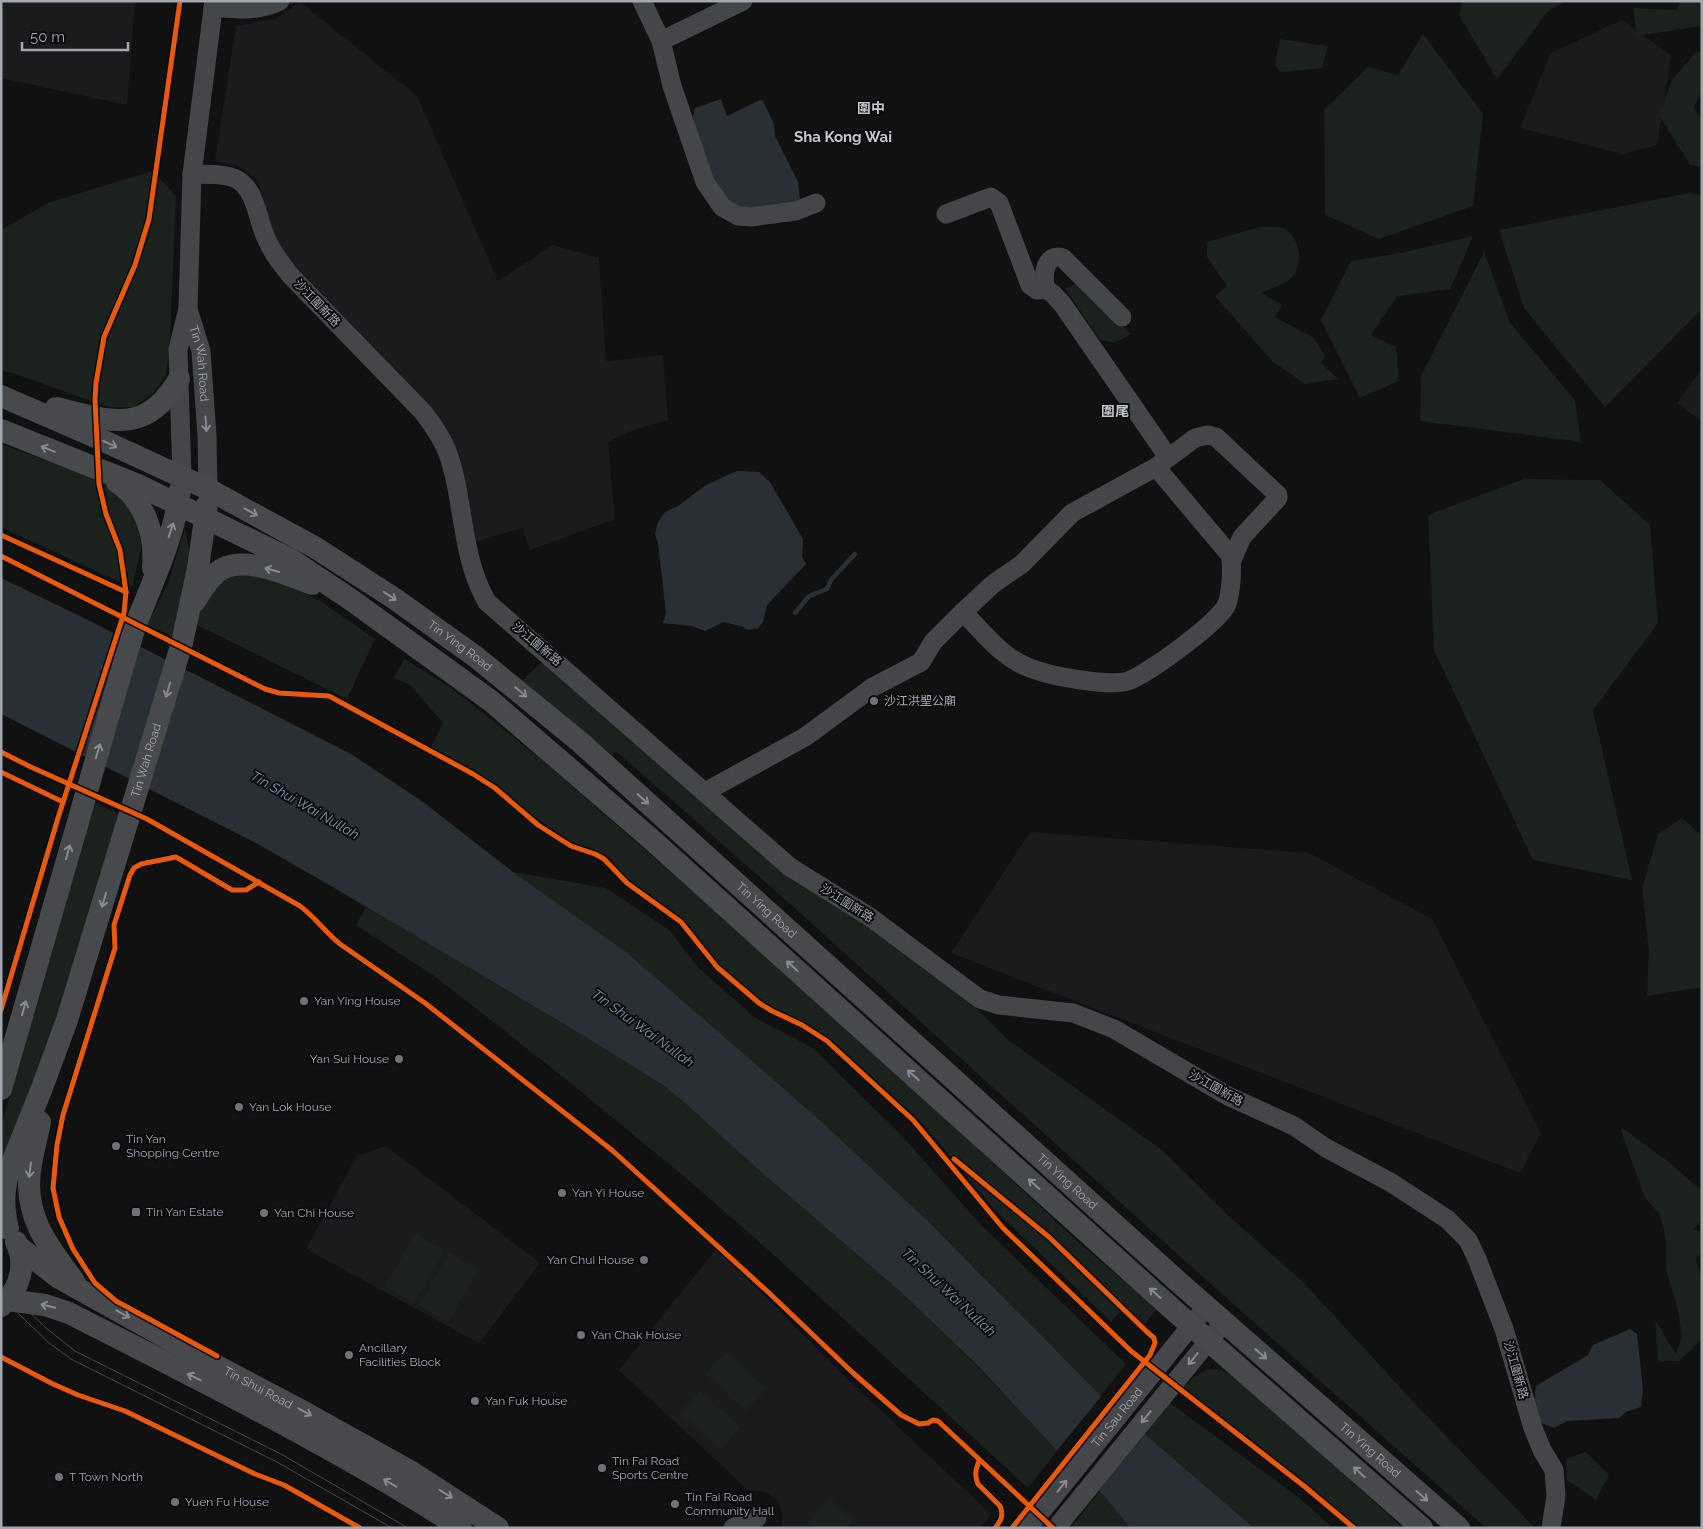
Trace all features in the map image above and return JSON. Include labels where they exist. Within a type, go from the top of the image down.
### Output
[{"type":"main road","points":[[1,395],[120,422],[149,413],[171,393],[179,379]]},
{"type":"main road","name":"Tin Ying Road","points":[[1,395],[208,489],[316,548],[351,569],[430,623],[513,686],[580,742],[1224,1322],[1459,1528]]},
{"type":"main road","name":"Tin Ying Road","points":[[1,430],[138,485],[290,559],[350,599],[491,701],[666,852],[1191,1325],[1422,1528]]},
{"type":"main road","points":[[93,467],[125,488],[136,500],[144,514],[152,542],[154,564],[151,589]]},
{"type":"main road","name":"Tin Wah Road","points":[[1,1089],[84,798],[137,621],[151,589],[179,504],[182,477]]},
{"type":"main road","name":"Tin Wah Road","points":[[5,1303],[15,1291],[21,1270],[9,1233],[4,1208],[9,1170],[55,1054],[129,820],[182,643],[190,612],[206,517],[208,489]]},
{"type":"main road","points":[[190,612],[202,589],[213,576],[223,569],[236,566],[264,568],[278,572],[350,599]]},
{"type":"main road","points":[[1,1076],[15,1042]]},
{"type":"main road","points":[[55,1054],[30,1171],[30,1202],[37,1224],[47,1245],[81,1290]]},
{"type":"main road","name":"Tin Shui Road","points":[[9,1233],[45,1268],[81,1290],[410,1471],[498,1528]]},
{"type":"main road","name":"Tin Shui Road","points":[[5,1303],[45,1304],[69,1313],[295,1429],[400,1489],[461,1528]]},
{"type":"street","points":[[213,4],[248,9],[267,6],[280,1]]},
{"type":"street","points":[[642,1],[661,41],[672,86],[705,182],[722,207],[738,216],[758,217],[796,211],[816,203]]},
{"type":"street","points":[[661,41],[743,1]]},
{"type":"street","name":"Tin Wah Road","points":[[182,477],[178,350],[188,308],[192,174],[213,4]]},
{"type":"street","name":"沙江圍新路","points":[[192,174],[234,178],[248,189],[265,236],[275,257],[291,276],[423,412],[438,433],[453,469],[474,571],[479,588],[487,602],[790,867],[870,917],[980,999],[999,1005],[1073,1013],[1114,1029],[1228,1096],[1294,1126],[1326,1148],[1390,1182],[1448,1219],[1468,1240],[1477,1259],[1504,1329],[1532,1428],[1554,1470],[1556,1496],[1551,1528]]},
{"type":"street","points":[[946,214],[991,197],[997,199],[1030,285],[1038,290],[1046,289]]},
{"type":"street","points":[[1122,317],[1064,258],[1055,257],[1050,260],[1046,266],[1043,279],[1046,289],[1063,305],[1162,462],[1227,549],[1232,560]]},
{"type":"street","name":"Tin Wah Road","points":[[188,308],[201,350],[207,436],[208,489]]},
{"type":"street","points":[[705,792],[805,737],[874,687],[921,662],[933,642],[964,612],[993,584],[1022,564],[1072,513],[1162,462],[1195,438],[1208,435],[1216,438],[1278,495],[1278,498],[1242,537],[1232,560],[1228,602],[1221,612],[1200,634],[1140,675],[1127,681],[1080,680],[1032,669],[1007,656],[964,612]]},
{"type":"street","name":"Tin Sau Road","points":[[1030,1526],[1207,1306]]},
{"type":"street","name":"Tin Sau Road","points":[[1056,1528],[1224,1322]]},
{"type":"street","points":[[734,1528],[748,1520],[757,1518]]},
{"type":"shaded area","points":[[1,1],[135,1],[127,105],[1,78]]},
{"type":"shaded area","points":[[1462,1],[1568,1],[1549,10],[1497,79],[1459,15]]},
{"type":"shaded area","points":[[1681,1],[1702,1],[1702,26],[1637,36],[1633,8],[1676,10]]},
{"type":"shaded area","points":[[300,2],[417,96],[498,281],[553,245],[599,258],[606,361],[663,355],[668,420],[631,431],[608,442],[615,519],[530,550],[522,528],[475,542],[449,435],[431,407],[283,253],[271,226],[258,181],[243,168],[215,161],[236,26],[275,19]]},
{"type":"shaded area","points":[[1622,20],[1671,55],[1657,145],[1623,154],[1520,128],[1551,53]]},
{"type":"shaded area","points":[[1423,34],[1483,114],[1473,206],[1379,239],[1325,215],[1324,110],[1368,67],[1398,75]]},
{"type":"shaded area","points":[[1280,39],[1328,46],[1322,68],[1281,72],[1275,65]]},
{"type":"shaded area","points":[[1696,52],[1702,52],[1702,91],[1694,106],[1702,122],[1702,167],[1690,165],[1659,115],[1672,80]]},
{"type":"shaded area","points":[[153,171],[176,196],[170,341],[166,376],[152,394],[134,407],[108,407],[1,370],[1,230],[50,202]]},
{"type":"shaded area","points":[[1689,193],[1702,195],[1702,309],[1605,407],[1524,308],[1499,230]]},
{"type":"shaded area","points":[[1260,227],[1281,227],[1288,231],[1296,242],[1299,254],[1299,261],[1292,277],[1285,283],[1262,293],[1282,305],[1275,317],[1314,338],[1325,356],[1321,363],[1338,379],[1305,384],[1272,361],[1215,296],[1227,286],[1207,257],[1207,242]]},
{"type":"shaded area","points":[[1473,236],[1450,289],[1397,296],[1371,335],[1396,347],[1399,381],[1360,398],[1321,320],[1351,261],[1401,253]]},
{"type":"shaded area","points":[[1484,252],[1510,323],[1575,400],[1581,442],[1420,421],[1421,376]]},
{"type":"shaded area","points":[[1076,284],[1131,334],[1115,343],[1100,340],[1065,288]]},
{"type":"shaded area","points":[[1702,368],[1702,422],[1677,403]]},
{"type":"shaded area","points":[[1,444],[78,472],[121,494],[140,527],[141,548],[132,588],[1,527]]},
{"type":"shaded area","points":[[1523,479],[1600,480],[1650,525],[1658,623],[1593,710],[1632,880],[1533,860],[1434,650],[1428,515]]},
{"type":"shaded area","points":[[185,528],[190,554],[173,637],[147,625],[168,584]]},
{"type":"shaded area","points":[[233,572],[277,580],[319,600],[375,639],[347,699],[195,624],[209,594]]},
{"type":"shaded area","points":[[404,659],[450,687],[542,760],[826,1007],[1078,1242],[1157,1309],[1145,1324],[1125,1306],[1111,1322],[994,1209],[923,1124],[823,1034],[765,1004],[718,963],[682,919],[631,882],[607,855],[576,845],[523,809],[497,784],[431,747],[443,723],[410,685],[394,678]]},
{"type":"shaded area","points":[[543,661],[866,922],[975,1007],[1007,1039],[1163,1151],[1232,1219],[1304,1283],[1421,1410],[1535,1528],[1486,1528],[1194,1269],[798,911],[616,751],[609,758],[522,681]]},
{"type":"shaded area","points":[[93,802],[120,815],[58,1017],[1,1165],[1,1127]]},
{"type":"shaded area","points":[[1682,818],[1702,836],[1702,987],[1647,996],[1649,951],[1642,888],[1658,834]]},
{"type":"shaded area","points":[[1030,832],[1309,853],[1432,919],[1541,1133],[1520,1173],[951,953]]},
{"type":"shaded area","points":[[513,872],[606,888],[669,930],[699,968],[754,1017],[813,1048],[901,1135],[984,1228],[1126,1364],[1101,1396],[927,1220],[873,1170],[625,951]]},
{"type":"shaded area","points":[[366,907],[663,1085],[902,1293],[982,1371],[1057,1451],[1028,1488],[765,1247],[687,1179],[562,1076],[437,978],[356,925]]},
{"type":"shaded area","points":[[1622,1128],[1669,1162],[1702,1191],[1702,1220],[1693,1229],[1702,1232],[1702,1251],[1696,1259],[1702,1282],[1702,1339],[1679,1361],[1658,1361],[1655,1320],[1676,1354],[1682,1337],[1677,1305],[1666,1270],[1666,1239],[1660,1214],[1645,1198],[1621,1131]]},
{"type":"shaded area","points":[[386,1146],[540,1263],[479,1343],[306,1249],[357,1156]]},
{"type":"shaded area","points":[[415,1233],[444,1250],[414,1303],[385,1287]]},
{"type":"shaded area","points":[[717,1248],[838,1370],[991,1514],[980,1528],[781,1528],[783,1515],[777,1500],[765,1492],[749,1491],[619,1370]]},
{"type":"shaded area","points":[[449,1253],[478,1269],[448,1323],[419,1306]]},
{"type":"shaded area","points":[[725,1352],[766,1389],[746,1411],[706,1374]]},
{"type":"shaded area","points":[[1208,1369],[1222,1370],[1243,1382],[1403,1528],[1359,1528],[1304,1481],[1183,1388],[1194,1377]]},
{"type":"shaded area","points":[[700,1391],[740,1427],[720,1450],[680,1413]]},
{"type":"shaded area","points":[[1170,1403],[1297,1496],[1333,1528],[1254,1528],[1145,1434]]},
{"type":"shaded area","points":[[1586,1452],[1609,1475],[1596,1500],[1567,1480],[1566,1459]]},
{"type":"shaded area","points":[[1099,1492],[1104,1496],[1130,1528],[1071,1527]]},
{"type":"shaded area","points":[[830,1499],[853,1520],[846,1528],[804,1528]]},
{"type":"water","points":[[721,99],[727,116],[760,100],[763,101],[774,124],[775,136],[798,182],[800,201],[747,213],[737,209],[727,200],[711,172],[699,141],[693,116],[695,108]]},
{"type":"water","points":[[737,471],[759,472],[770,482],[803,539],[802,557],[806,564],[767,605],[763,622],[758,628],[748,630],[741,626],[723,622],[705,631],[692,626],[663,623],[666,613],[658,543],[655,534],[658,522],[665,512],[678,506],[706,485]]},
{"type":"water","name":"Tin Shui Wai Nullah","points":[[1,578],[86,619],[351,754],[423,802],[513,872],[625,951],[814,1115],[927,1220],[1101,1396],[1254,1528],[1130,1528],[1104,1496],[1057,1451],[982,1370],[902,1293],[663,1085],[579,1033],[256,843],[1,714]]},
{"type":"water","points":[[1630,1329],[1637,1334],[1643,1390],[1641,1407],[1626,1412],[1619,1418],[1567,1421],[1554,1428],[1539,1422],[1534,1403],[1536,1386],[1588,1355],[1593,1345]]},
{"type":"pier","points":[[1103,1394],[1147,1432],[1097,1493],[1055,1453]]},
{"type":"waterway","points":[[795,613],[809,596],[827,589],[831,580],[855,554]]},
{"type":"tram line","points":[[1,1285],[46,1328],[75,1351],[281,1454],[408,1528]]},
{"type":"tram line","points":[[1,1297],[49,1343],[71,1359],[277,1462],[392,1528]]},
{"type":"cycle path","points":[[1,1010],[58,818],[124,613],[126,592],[120,550],[106,514],[99,484],[96,383],[104,337],[135,265],[149,219],[180,1]]},
{"type":"cycle path","points":[[1,535],[126,592]]},
{"type":"cycle path","points":[[1,556],[265,689],[279,693],[329,696],[473,774],[495,788],[538,825],[571,846],[604,859],[627,883],[681,922],[717,967],[759,1003],[802,1025],[827,1041],[913,1120],[1003,1228],[1131,1351],[1304,1486],[1354,1528]]},
{"type":"cycle path","points":[[1,752],[147,819],[300,906],[340,944],[425,1003],[613,1151],[901,1415],[919,1424],[928,1423],[933,1420],[938,1421],[1053,1528]]},
{"type":"cycle path","points":[[1,772],[63,802]]},
{"type":"cycle path","points":[[217,1356],[116,1301],[95,1283],[73,1249],[59,1217],[53,1188],[57,1145],[63,1115],[115,948],[114,925],[134,868],[141,864],[176,857],[232,890],[246,890],[259,882]]},
{"type":"cycle path","points":[[954,1159],[1049,1237],[1154,1338],[1155,1343],[1150,1355],[1012,1528]]},
{"type":"cycle path","points":[[1,1357],[53,1384],[78,1395],[125,1411],[255,1474],[284,1485],[360,1528]]},
{"type":"cycle path","points":[[979,1461],[976,1472],[978,1484],[1000,1506],[1002,1512],[999,1523],[995,1528]]},
{"type":"place","name":"沙江洪聖公廟","points":[[874,701]]},
{"type":"place","name":"Yan Ying House","points":[[304,1001]]},
{"type":"place","name":"Yan Sui House","points":[[399,1059]]},
{"type":"place","name":"Yan Lok House","points":[[239,1107]]},
{"type":"place","name":"Tin Yan Shopping Centre","points":[[116,1146]]},
{"type":"place","name":"Yan Yi House","points":[[562,1193]]},
{"type":"place","name":"Tin Yan Estate","points":[[136,1212]]},
{"type":"place","name":"Yan Chi House","points":[[264,1213]]},
{"type":"place","name":"Yan Chui House","points":[[644,1260]]},
{"type":"place","name":"Yan Chak House","points":[[581,1335]]},
{"type":"place","name":"Ancillary Facilities Block","points":[[349,1355]]},
{"type":"place","name":"Yan Fuk House","points":[[475,1401]]},
{"type":"place","name":"Tin Fai Road Sports Centre","points":[[602,1468]]},
{"type":"place","name":"T Town North","points":[[59,1477]]},
{"type":"place","name":"Yuen Fu House","points":[[175,1502]]},
{"type":"place","name":"Tin Fai Road Community Hall","points":[[675,1504]]},
{"type":"district","name":"圍中","points":[[871,108]]},
{"type":"district","name":"Sha Kong Wai","points":[[843,137]]},
{"type":"district","name":"圍尾","points":[[1115,411]]}]
